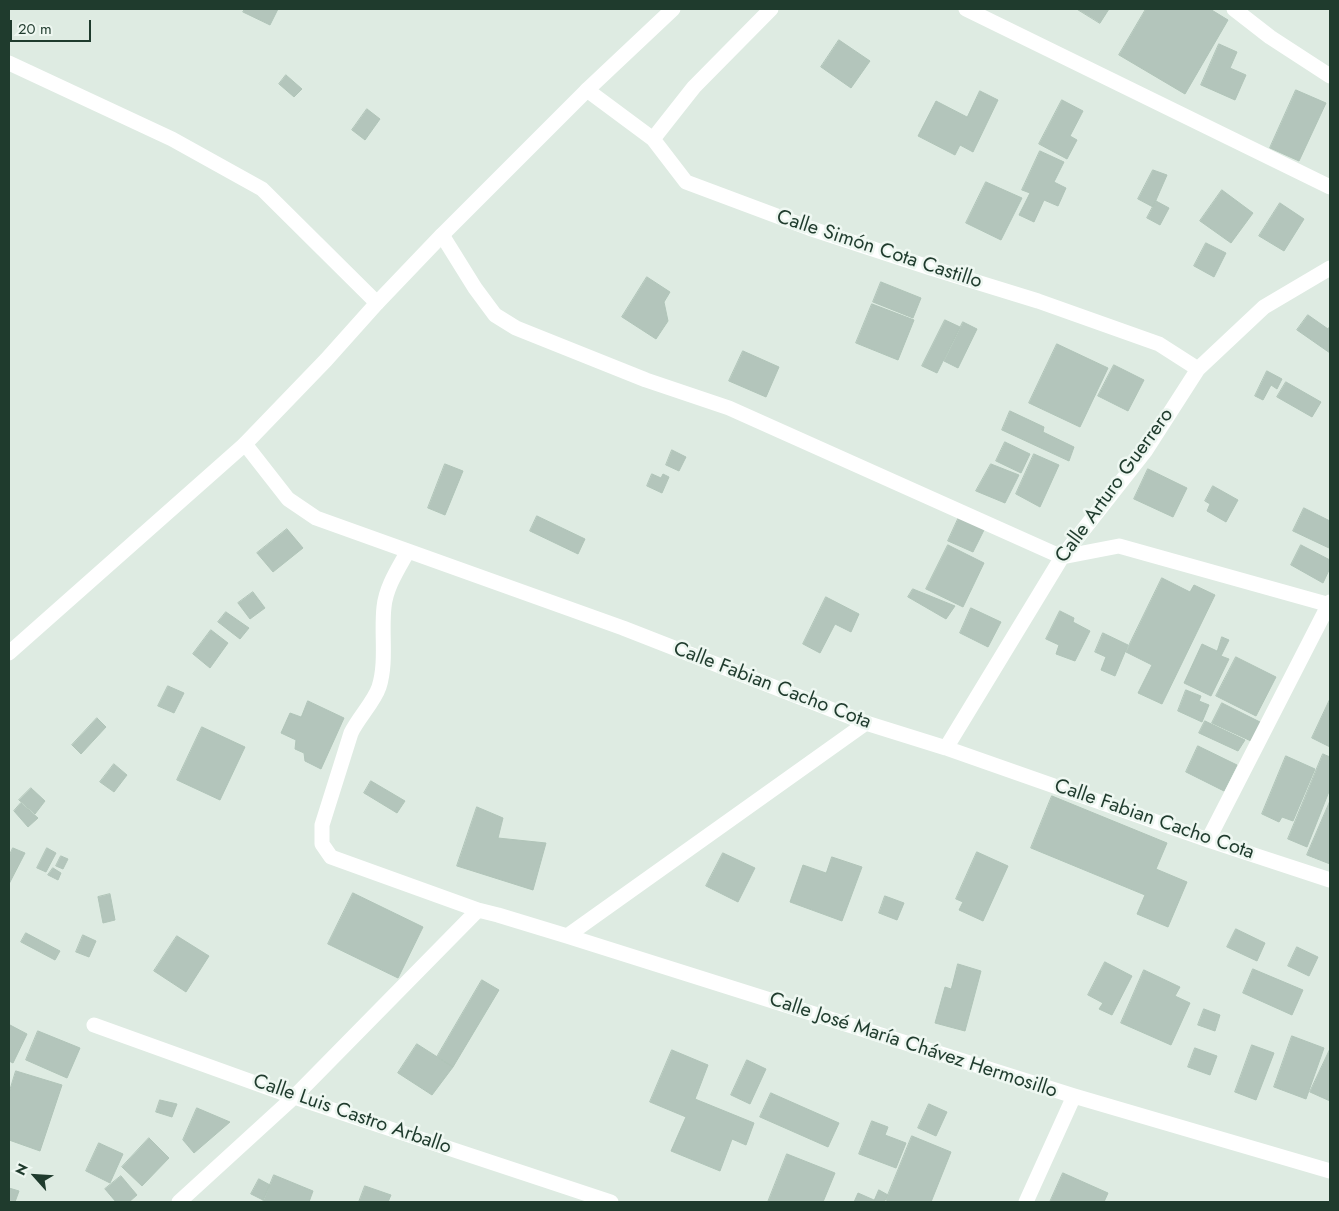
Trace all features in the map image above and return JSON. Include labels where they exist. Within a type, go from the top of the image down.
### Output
[{"type":"street","points":[[9,653],[245,444],[442,235],[587,90],[673,9]]},
{"type":"street","points":[[653,139],[694,87],[771,9]]},
{"type":"street","points":[[966,9],[1330,187]]},
{"type":"street","points":[[1234,9],[1270,37],[1330,76]]},
{"type":"street","points":[[9,63],[172,138],[262,189],[377,303]]},
{"type":"street","name":"Calle Simón Cota Castillo","points":[[587,90],[653,139],[686,182],[808,228],[1038,301],[1159,344],[1198,369]]},
{"type":"street","points":[[442,235],[475,288],[495,315],[516,328],[646,380],[729,408],[1062,557],[1119,546],[1330,604],[1208,840]]},
{"type":"street","name":"Calle Arturo Guerrero","points":[[946,748],[1062,557],[1146,450],[1198,369],[1264,307],[1330,268]]},
{"type":"street","name":"Calle Fabian Cacho Cota","points":[[245,444],[288,499],[316,518],[623,628],[866,724],[946,748],[1208,840],[1330,880]]},
{"type":"street","points":[[179,1202],[294,1097],[478,910],[331,857],[322,844],[322,825],[351,733],[357,720],[378,689],[382,672],[384,606],[388,588],[408,551]]},
{"type":"street","points":[[567,936],[866,724]]},
{"type":"street","name":"Calle José María Chávez Hermosillo","points":[[478,910],[567,936],[1074,1096],[1330,1171]]},
{"type":"street","name":"Calle Luis Castro Arballo","points":[[94,1025],[294,1097],[611,1202]]},
{"type":"street","points":[[1026,1202],[1074,1096]]},
{"type":"building","points":[[245,9],[278,9],[270,25],[243,12]]},
{"type":"building","points":[[1077,9],[1109,9],[1100,23]]},
{"type":"building","points":[[1146,9],[1210,9],[1228,20],[1185,94],[1119,55]]},
{"type":"building","points":[[839,40],[870,61],[851,88],[821,67]]},
{"type":"building","points":[[1219,44],[1237,52],[1230,68],[1246,75],[1235,100],[1201,85]]},
{"type":"building","points":[[286,75],[302,89],[294,97],[279,84]]},
{"type":"building","points":[[1296,90],[1326,103],[1299,161],[1270,148]]},
{"type":"building","points":[[980,91],[998,100],[973,152],[960,145],[955,155],[918,136],[936,101],[967,117]]},
{"type":"building","points":[[1062,100],[1083,111],[1070,136],[1077,140],[1067,159],[1039,144]]},
{"type":"building","points":[[367,109],[380,119],[365,140],[352,130]]},
{"type":"building","points":[[1040,151],[1064,162],[1054,182],[1066,188],[1058,206],[1044,200],[1034,222],[1019,215],[1030,193],[1022,190]]},
{"type":"building","points":[[1153,170],[1167,175],[1153,207],[1138,199]]},
{"type":"building","points":[[986,182],[1022,198],[1001,240],[966,223]]},
{"type":"building","points":[[1222,190],[1253,213],[1231,243],[1200,221]]},
{"type":"building","points":[[1156,201],[1169,208],[1160,225],[1147,218]]},
{"type":"building","points":[[1280,203],[1304,219],[1284,251],[1259,236]]},
{"type":"building","points":[[1206,243],[1226,253],[1214,277],[1194,266]]},
{"type":"building","points":[[647,277],[670,292],[664,302],[668,321],[656,339],[622,317]]},
{"type":"building","points":[[881,282],[921,298],[913,318],[873,302]]},
{"type":"building","points":[[872,304],[914,320],[898,360],[856,343]]},
{"type":"building","points":[[1308,315],[1328,329],[1330,326],[1330,353],[1297,330]]},
{"type":"building","points":[[945,320],[960,327],[937,373],[922,366]]},
{"type":"building","points":[[963,322],[977,329],[958,368],[944,361]]},
{"type":"building","points":[[1057,344],[1108,368],[1080,427],[1029,403]]},
{"type":"building","points":[[743,351],[779,367],[766,397],[729,381]]},
{"type":"building","points":[[1114,365],[1144,380],[1128,411],[1098,396]]},
{"type":"building","points":[[1267,371],[1282,379],[1277,389],[1271,385],[1263,400],[1255,396]]},
{"type":"building","points":[[1286,382],[1321,402],[1312,417],[1277,397]]},
{"type":"building","points":[[1010,411],[1044,427],[1043,432],[1074,447],[1069,461],[1002,430]]},
{"type":"building","points":[[1005,442],[1030,454],[1021,473],[996,461]]},
{"type":"building","points":[[672,450],[686,457],[679,471],[666,465]]},
{"type":"building","points":[[1034,454],[1059,465],[1040,507],[1016,494]]},
{"type":"building","points":[[445,464],[463,471],[445,515],[428,508]]},
{"type":"building","points":[[991,464],[1019,475],[1005,503],[976,491]]},
{"type":"building","points":[[1148,469],[1187,488],[1173,517],[1134,499]]},
{"type":"building","points":[[652,474],[661,478],[663,474],[669,477],[662,493],[647,486]]},
{"type":"building","points":[[1213,486],[1238,500],[1226,522],[1207,511],[1210,504],[1205,501]]},
{"type":"building","points":[[1304,508],[1330,521],[1329,548],[1293,531]]},
{"type":"building","points":[[537,516],[585,539],[578,554],[530,531]]},
{"type":"building","points":[[959,517],[985,528],[973,552],[948,541]]},
{"type":"building","points":[[287,529],[303,548],[273,572],[257,553]]},
{"type":"building","points":[[948,545],[984,563],[963,607],[926,589]]},
{"type":"building","points":[[1301,545],[1330,560],[1330,568],[1323,583],[1291,565]]},
{"type":"building","points":[[1162,578],[1190,592],[1194,585],[1215,595],[1162,704],[1138,693],[1152,665],[1126,652]]},
{"type":"building","points":[[913,589],[955,606],[946,619],[908,597]]},
{"type":"building","points":[[253,592],[265,608],[250,619],[238,603]]},
{"type":"building","points":[[826,597],[859,614],[851,632],[835,624],[820,653],[803,644]]},
{"type":"building","points":[[971,608],[1001,622],[988,647],[960,633]]},
{"type":"building","points":[[1060,611],[1074,618],[1073,622],[1090,631],[1075,661],[1056,654],[1059,645],[1046,639]]},
{"type":"building","points":[[226,612],[249,628],[240,639],[218,622]]},
{"type":"building","points":[[211,630],[228,643],[210,668],[193,654]]},
{"type":"building","points":[[1103,633],[1128,645],[1115,676],[1101,670],[1106,657],[1095,652]]},
{"type":"building","points":[[1222,637],[1229,640],[1221,656],[1229,659],[1211,696],[1184,683],[1202,644],[1217,651]]},
{"type":"building","points":[[1236,657],[1276,677],[1256,716],[1216,696]]},
{"type":"building","points":[[168,686],[184,693],[174,713],[158,706]]},
{"type":"building","points":[[1186,690],[1201,696],[1199,701],[1209,705],[1202,722],[1178,711]]},
{"type":"building","points":[[1330,699],[1330,747],[1312,738]]},
{"type":"building","points":[[308,701],[344,718],[321,769],[305,761],[304,753],[295,749],[296,740],[281,733],[290,713],[301,717]]},
{"type":"building","points":[[1222,703],[1262,723],[1251,741],[1212,723]]},
{"type":"building","points":[[97,718],[106,727],[81,754],[72,745]]},
{"type":"building","points":[[1205,721],[1245,740],[1238,751],[1199,733]]},
{"type":"building","points":[[202,727],[245,747],[220,800],[177,780]]},
{"type":"building","points":[[1198,746],[1237,765],[1224,791],[1186,772]]},
{"type":"building","points":[[1323,754],[1330,757],[1330,789],[1307,847],[1288,839]]},
{"type":"building","points":[[1286,756],[1315,769],[1293,821],[1282,817],[1279,822],[1262,814]]},
{"type":"building","points":[[114,764],[127,775],[114,792],[100,782]]},
{"type":"building","points":[[371,781],[405,801],[397,813],[364,793]]},
{"type":"building","points":[[31,788],[45,801],[35,814],[19,800]]},
{"type":"building","points":[[1052,796],[1167,843],[1156,869],[1187,882],[1168,927],[1137,914],[1145,895],[1031,848]]},
{"type":"building","points":[[1330,801],[1330,864],[1307,855]]},
{"type":"building","points":[[21,803],[38,818],[28,827],[14,811]]},
{"type":"building","points":[[477,807],[503,818],[498,838],[546,843],[533,890],[457,866]]},
{"type":"building","points":[[13,848],[25,853],[9,884],[9,856]]},
{"type":"building","points":[[47,848],[56,853],[46,872],[37,868]]},
{"type":"building","points":[[977,852],[1008,866],[983,921],[959,910],[963,902],[956,899]]},
{"type":"building","points":[[723,853],[755,868],[738,902],[706,886]]},
{"type":"building","points":[[61,856],[68,859],[63,869],[56,866]]},
{"type":"building","points":[[832,857],[862,867],[842,921],[790,902],[803,865],[826,873]]},
{"type":"building","points":[[53,868],[61,873],[58,880],[48,875]]},
{"type":"building","points":[[353,893],[423,927],[398,978],[328,944]]},
{"type":"building","points":[[110,894],[115,920],[103,923],[98,897]]},
{"type":"building","points":[[885,896],[904,903],[897,920],[879,913]]},
{"type":"building","points":[[1236,929],[1265,943],[1257,961],[1227,947]]},
{"type":"building","points":[[26,933],[60,951],[55,960],[21,942]]},
{"type":"building","points":[[83,935],[96,941],[89,957],[76,952]]},
{"type":"building","points":[[177,936],[209,956],[186,992],[154,971]]},
{"type":"building","points":[[1297,947],[1318,957],[1309,976],[1288,966]]},
{"type":"building","points":[[1105,962],[1132,976],[1112,1015],[1099,1009],[1103,1003],[1088,995]]},
{"type":"building","points":[[958,964],[981,971],[965,1031],[935,1023],[945,987],[951,989]]},
{"type":"building","points":[[1253,969],[1303,990],[1292,1015],[1243,993]]},
{"type":"building","points":[[1144,970],[1180,987],[1175,996],[1190,1003],[1171,1045],[1121,1023]]},
{"type":"building","points":[[482,980],[499,990],[453,1067],[437,1057]]},
{"type":"building","points":[[1204,1009],[1220,1015],[1215,1031],[1198,1025]]},
{"type":"building","points":[[10,1025],[27,1034],[13,1063],[9,1061]]},
{"type":"building","points":[[38,1031],[80,1048],[67,1078],[26,1060]]},
{"type":"building","points":[[1292,1036],[1324,1048],[1306,1099],[1274,1087]]},
{"type":"building","points":[[417,1044],[453,1067],[432,1095],[398,1073]]},
{"type":"building","points":[[1252,1045],[1274,1053],[1256,1100],[1235,1092]]},
{"type":"building","points":[[1195,1048],[1217,1056],[1210,1075],[1188,1067]]},
{"type":"building","points":[[1330,1049],[1330,1101],[1310,1092]]},
{"type":"building","points":[[672,1050],[708,1065],[695,1099],[754,1123],[746,1145],[732,1139],[720,1171],[671,1151],[686,1117],[650,1102]]},
{"type":"building","points":[[747,1060],[766,1069],[750,1104],[731,1095]]},
{"type":"building","points":[[16,1071],[62,1085],[40,1151],[9,1140],[9,1093]]},
{"type":"building","points":[[771,1093],[839,1123],[828,1147],[760,1117]]},
{"type":"building","points":[[160,1100],[177,1104],[172,1117],[156,1112]]},
{"type":"building","points":[[929,1104],[947,1112],[936,1136],[918,1128]]},
{"type":"building","points":[[197,1108],[230,1122],[194,1153],[183,1140]]},
{"type":"building","points":[[872,1121],[888,1127],[885,1135],[906,1143],[896,1168],[859,1154]]},
{"type":"building","points":[[912,1136],[951,1152],[931,1202],[892,1202],[886,1200]]},
{"type":"building","points":[[149,1138],[169,1158],[142,1186],[122,1167]]},
{"type":"building","points":[[99,1143],[123,1154],[110,1183],[86,1171]]},
{"type":"building","points":[[787,1154],[835,1173],[823,1202],[768,1202]]},
{"type":"building","points":[[1063,1173],[1108,1193],[1104,1202],[1050,1202]]},
{"type":"building","points":[[274,1175],[313,1191],[309,1202],[263,1202]]},
{"type":"building","points":[[121,1176],[137,1195],[129,1202],[116,1202],[105,1189]]},
{"type":"building","points":[[259,1179],[270,1185],[263,1200],[251,1194]]},
{"type":"building","points":[[365,1186],[391,1195],[388,1202],[359,1202]]},
{"type":"building","points":[[9,1188],[19,1191],[15,1202],[9,1202]]},
{"type":"building","points":[[879,1190],[888,1195],[884,1202],[854,1202],[858,1193],[874,1200]]}]
